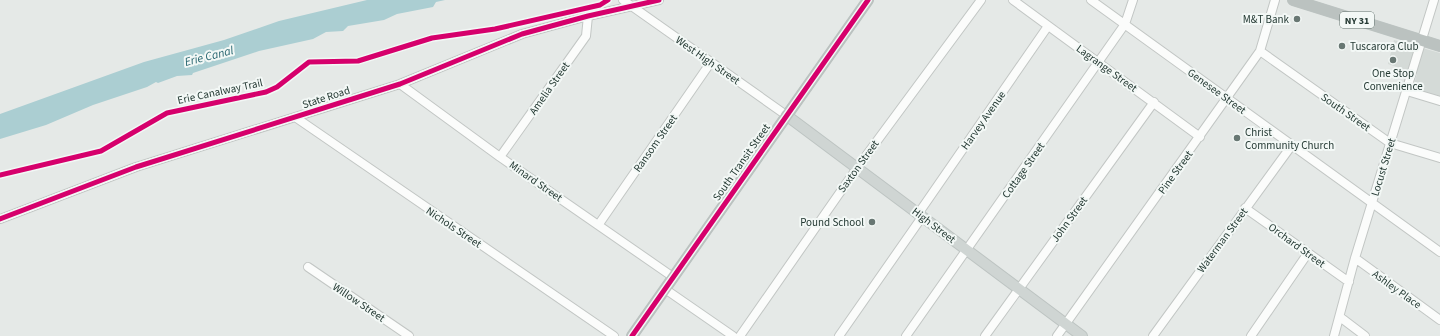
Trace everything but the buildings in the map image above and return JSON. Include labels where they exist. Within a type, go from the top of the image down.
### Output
[{"type":"highway","name":"South Transit Street","points":[[632,336],[868,0]]},
{"type":"highway","name":"NY 31","points":[[1293,0],[1440,46]]},
{"type":"main road","name":"High Street","points":[[786,115],[1082,336]]},
{"type":"street","name":"West High Street","points":[[623,0],[786,115]]},
{"type":"street","name":"State Road","points":[[0,219],[136,167],[400,84],[522,34],[588,16],[659,0]]},
{"type":"street","name":"Saxton Street","points":[[740,336],[857,168],[981,0]]},
{"type":"street","name":"Lagrange Street","points":[[1013,0],[1200,137]]},
{"type":"street","name":"Genesee Street","points":[[1091,0],[1440,252]]},
{"type":"street","name":"Cottage Street","points":[[906,336],[1125,24],[1133,0]]},
{"type":"street","name":"Pine Street","points":[[1057,336],[1228,98],[1260,51],[1275,0]]},
{"type":"street","name":"Locust Street","points":[[1334,336],[1355,258],[1434,0]]},
{"type":"street","name":"Amelia Street","points":[[500,157],[586,36],[588,16]]},
{"type":"street","name":"Harvey Avenue","points":[[839,336],[1048,26]]},
{"type":"street","name":"South Street","points":[[1260,51],[1390,143],[1440,158]]},
{"type":"street","name":"Ransom Street","points":[[599,224],[711,62]]},
{"type":"street","name":"Minard Street","points":[[400,84],[500,157],[674,277]]},
{"type":"street","points":[[1407,91],[1440,101]]},
{"type":"street","name":"John Street","points":[[985,336],[1154,102]]},
{"type":"street","name":"Nichols Street","points":[[295,117],[614,336]]},
{"type":"street","name":"Waterman Street","points":[[1153,336],[1292,145]]},
{"type":"street","name":"Orchard Street","points":[[1245,208],[1349,282]]},
{"type":"street","points":[[1251,336],[1308,253]]},
{"type":"street","name":"Ashley Place","points":[[1355,258],[1440,320]]},
{"type":"street","name":"Willow Street","points":[[308,267],[409,336]]},
{"type":"street","points":[[665,289],[733,336]]},
{"type":"street","points":[[1340,317],[1365,336]]},
{"type":"shaded area","points":[[1394,40],[1440,53],[1440,98],[1412,90],[1417,74],[1388,64]]},
{"type":"water","name":"Erie Canal","points":[[367,0],[445,0],[436,2],[433,7],[397,14],[384,20],[348,26],[343,31],[326,32],[313,39],[259,51],[193,73],[192,75],[177,76],[158,83],[156,82],[147,87],[93,105],[46,125],[0,139],[0,114],[144,62],[224,40],[279,21]]},
{"type":"cycle path","name":"Erie Canalway Trail","points":[[0,175],[101,151],[167,113],[266,92],[277,87],[309,62],[358,61],[432,38],[495,29],[600,5],[608,0]]},
{"type":"cycle path","points":[[0,219],[136,167],[400,84],[522,34],[588,16],[659,0]]},
{"type":"cycle path","points":[[632,336],[868,0]]},
{"type":"place","name":"M&T Bank","points":[[1297,19]]},
{"type":"place","name":"Tuscarora Club","points":[[1342,46]]},
{"type":"place","name":"One Stop Convenience","points":[[1393,60]]},
{"type":"place","name":"Christ Community Church","points":[[1237,138]]},
{"type":"place","name":"Pound School","points":[[872,222]]}]
